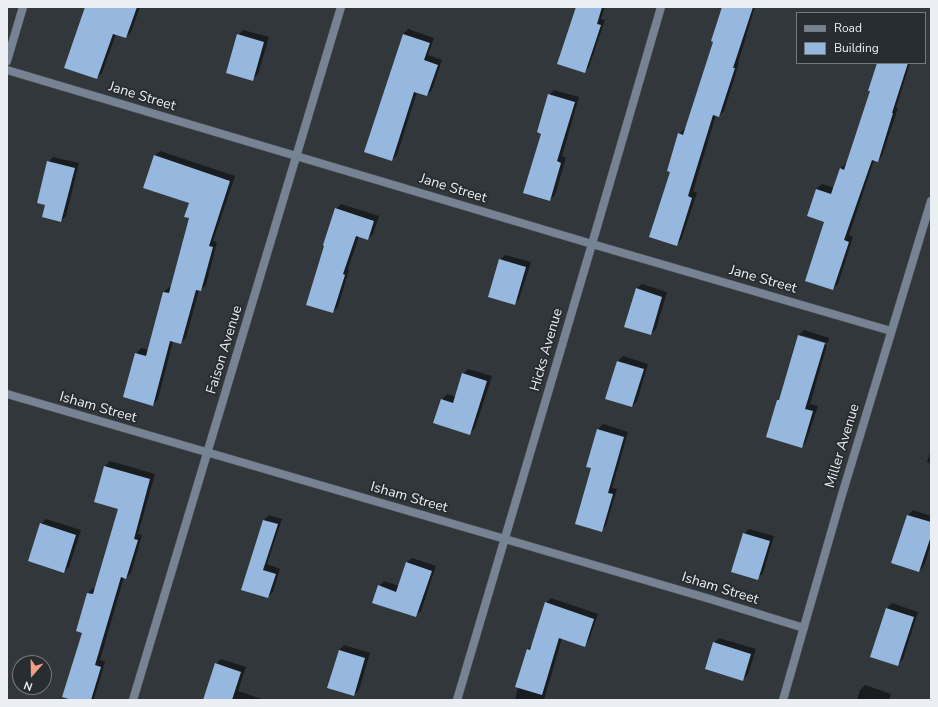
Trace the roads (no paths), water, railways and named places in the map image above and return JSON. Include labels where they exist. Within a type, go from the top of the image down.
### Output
[{"type":"street","points":[[7,61],[23,7]]},
{"type":"street","name":"Faison Avenue","points":[[133,700],[341,7]]},
{"type":"street","name":"Hicks Avenue","points":[[457,700],[661,7]]},
{"type":"street","name":"Jane Street","points":[[7,70],[592,244],[891,331]]},
{"type":"street","name":"Miller Avenue","points":[[783,700],[841,498],[931,201]]},
{"type":"street","name":"Isham Street","points":[[7,394],[710,599],[804,628]]}]
